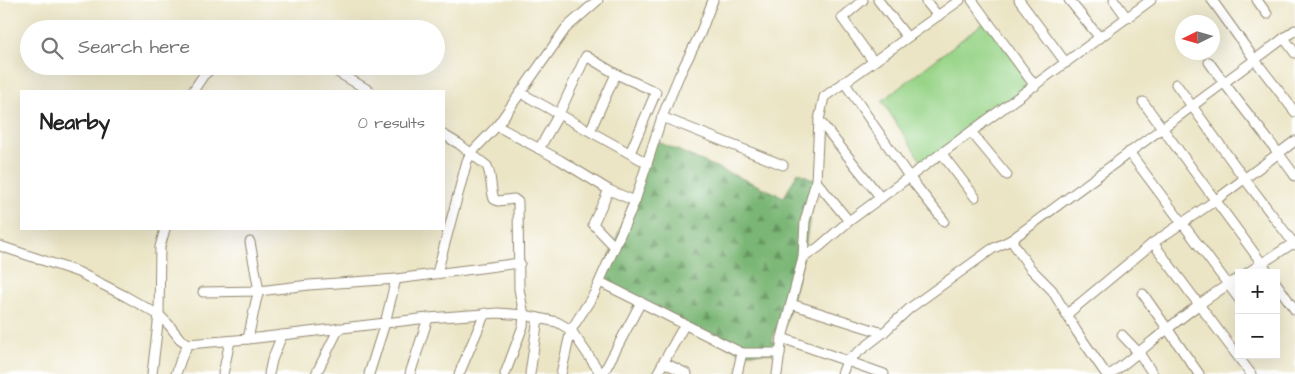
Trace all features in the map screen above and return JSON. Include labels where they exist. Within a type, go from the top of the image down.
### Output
[{"type":"street","points":[[436,273],[467,161],[471,153],[497,126],[566,28],[598,0]]},
{"type":"street","points":[[561,374],[571,330],[600,282],[635,201],[662,117],[679,76],[700,34],[713,0]]},
{"type":"street","points":[[863,0],[842,18],[872,61]]},
{"type":"street","points":[[878,0],[907,37]]},
{"type":"street","points":[[925,0],[938,16]]},
{"type":"street","points":[[777,374],[782,338],[803,258],[805,221],[816,181],[819,120],[824,97],[960,0]]},
{"type":"street","points":[[972,0],[1035,86]]},
{"type":"street","points":[[1019,0],[1066,63]]},
{"type":"street","points":[[1069,0],[1100,38]]},
{"type":"street","points":[[1114,0],[1127,18]]},
{"type":"street","points":[[803,258],[881,198],[1151,0]]},
{"type":"street","points":[[1212,0],[1295,112]]},
{"type":"street","points":[[1257,0],[1267,14]]},
{"type":"street","points":[[842,374],[847,361],[883,333],[910,308],[992,249],[1010,240],[1295,30]]},
{"type":"street","points":[[1284,38],[1295,53]]},
{"type":"street","points":[[539,149],[560,114],[586,56],[616,74],[656,92],[630,153]]},
{"type":"street","points":[[1209,62],[1295,176]]},
{"type":"street","points":[[590,131],[616,74]]},
{"type":"street","points":[[194,90],[204,75]]},
{"type":"street","points":[[342,75],[368,90]]},
{"type":"street","points":[[844,82],[910,178],[944,221]]},
{"type":"street","points":[[1176,84],[1244,178],[1295,243],[1254,269]]},
{"type":"street","points":[[521,93],[647,163]]},
{"type":"street","points":[[1144,102],[1265,269]]},
{"type":"street","points":[[662,117],[783,165]]},
{"type":"street","points":[[819,120],[829,130],[881,198]]},
{"type":"street","points":[[497,126],[610,190],[635,201]]},
{"type":"street","points":[[972,133],[1006,175]]},
{"type":"street","points":[[445,136],[487,166],[490,170],[491,190],[494,199],[498,201],[514,199],[518,202],[519,289],[524,315],[523,326],[505,374]]},
{"type":"street","points":[[1066,315],[1153,242],[1183,224],[1295,141]]},
{"type":"street","points":[[1129,152],[1235,294]]},
{"type":"street","points":[[942,154],[975,197]]},
{"type":"street","points":[[816,181],[849,222]]},
{"type":"street","points":[[610,190],[593,224],[615,246]]},
{"type":"street","points":[[152,374],[159,315],[160,247],[165,230]]},
{"type":"street","points":[[1010,240],[1030,268],[1052,290],[1066,315],[1106,374]]},
{"type":"street","points":[[248,339],[259,291],[250,242]]},
{"type":"street","points":[[1153,242],[1251,374]]},
{"type":"street","points":[[0,246],[78,272],[159,315],[180,339],[188,344],[485,313],[524,315],[557,322],[571,330],[602,374],[641,302]]},
{"type":"street","points":[[203,292],[259,291],[396,278],[520,263]]},
{"type":"street","points":[[369,374],[386,322],[396,278]]},
{"type":"street","points":[[1111,374],[1166,329],[1235,280]]},
{"type":"street","points":[[600,282],[742,353],[780,353]]},
{"type":"street","points":[[1280,289],[1295,310]]},
{"type":"street","points":[[1143,294],[1199,374]]},
{"type":"street","points":[[791,304],[883,333]]},
{"type":"street","points":[[459,374],[485,313]]},
{"type":"street","points":[[410,374],[428,318]]},
{"type":"street","points":[[530,374],[538,318]]},
{"type":"street","points":[[657,374],[685,324]]},
{"type":"street","points":[[316,374],[339,328]]},
{"type":"street","points":[[269,374],[272,360],[282,335]]},
{"type":"street","points":[[1122,335],[1139,353],[1153,374]]},
{"type":"street","points":[[782,338],[884,374]]},
{"type":"street","points":[[223,374],[230,341]]},
{"type":"street","points":[[176,374],[188,344]]},
{"type":"street","points":[[737,374],[742,353]]},
{"type":"street","points":[[663,362],[686,374]]},
{"type":"green space","points":[[987,20],[1035,86],[925,167],[882,101]]},
{"type":"green space","points":[[654,140],[784,197],[798,172],[816,181],[803,258],[783,333],[775,331],[772,342],[781,345],[780,353],[742,353],[600,282]]}]
